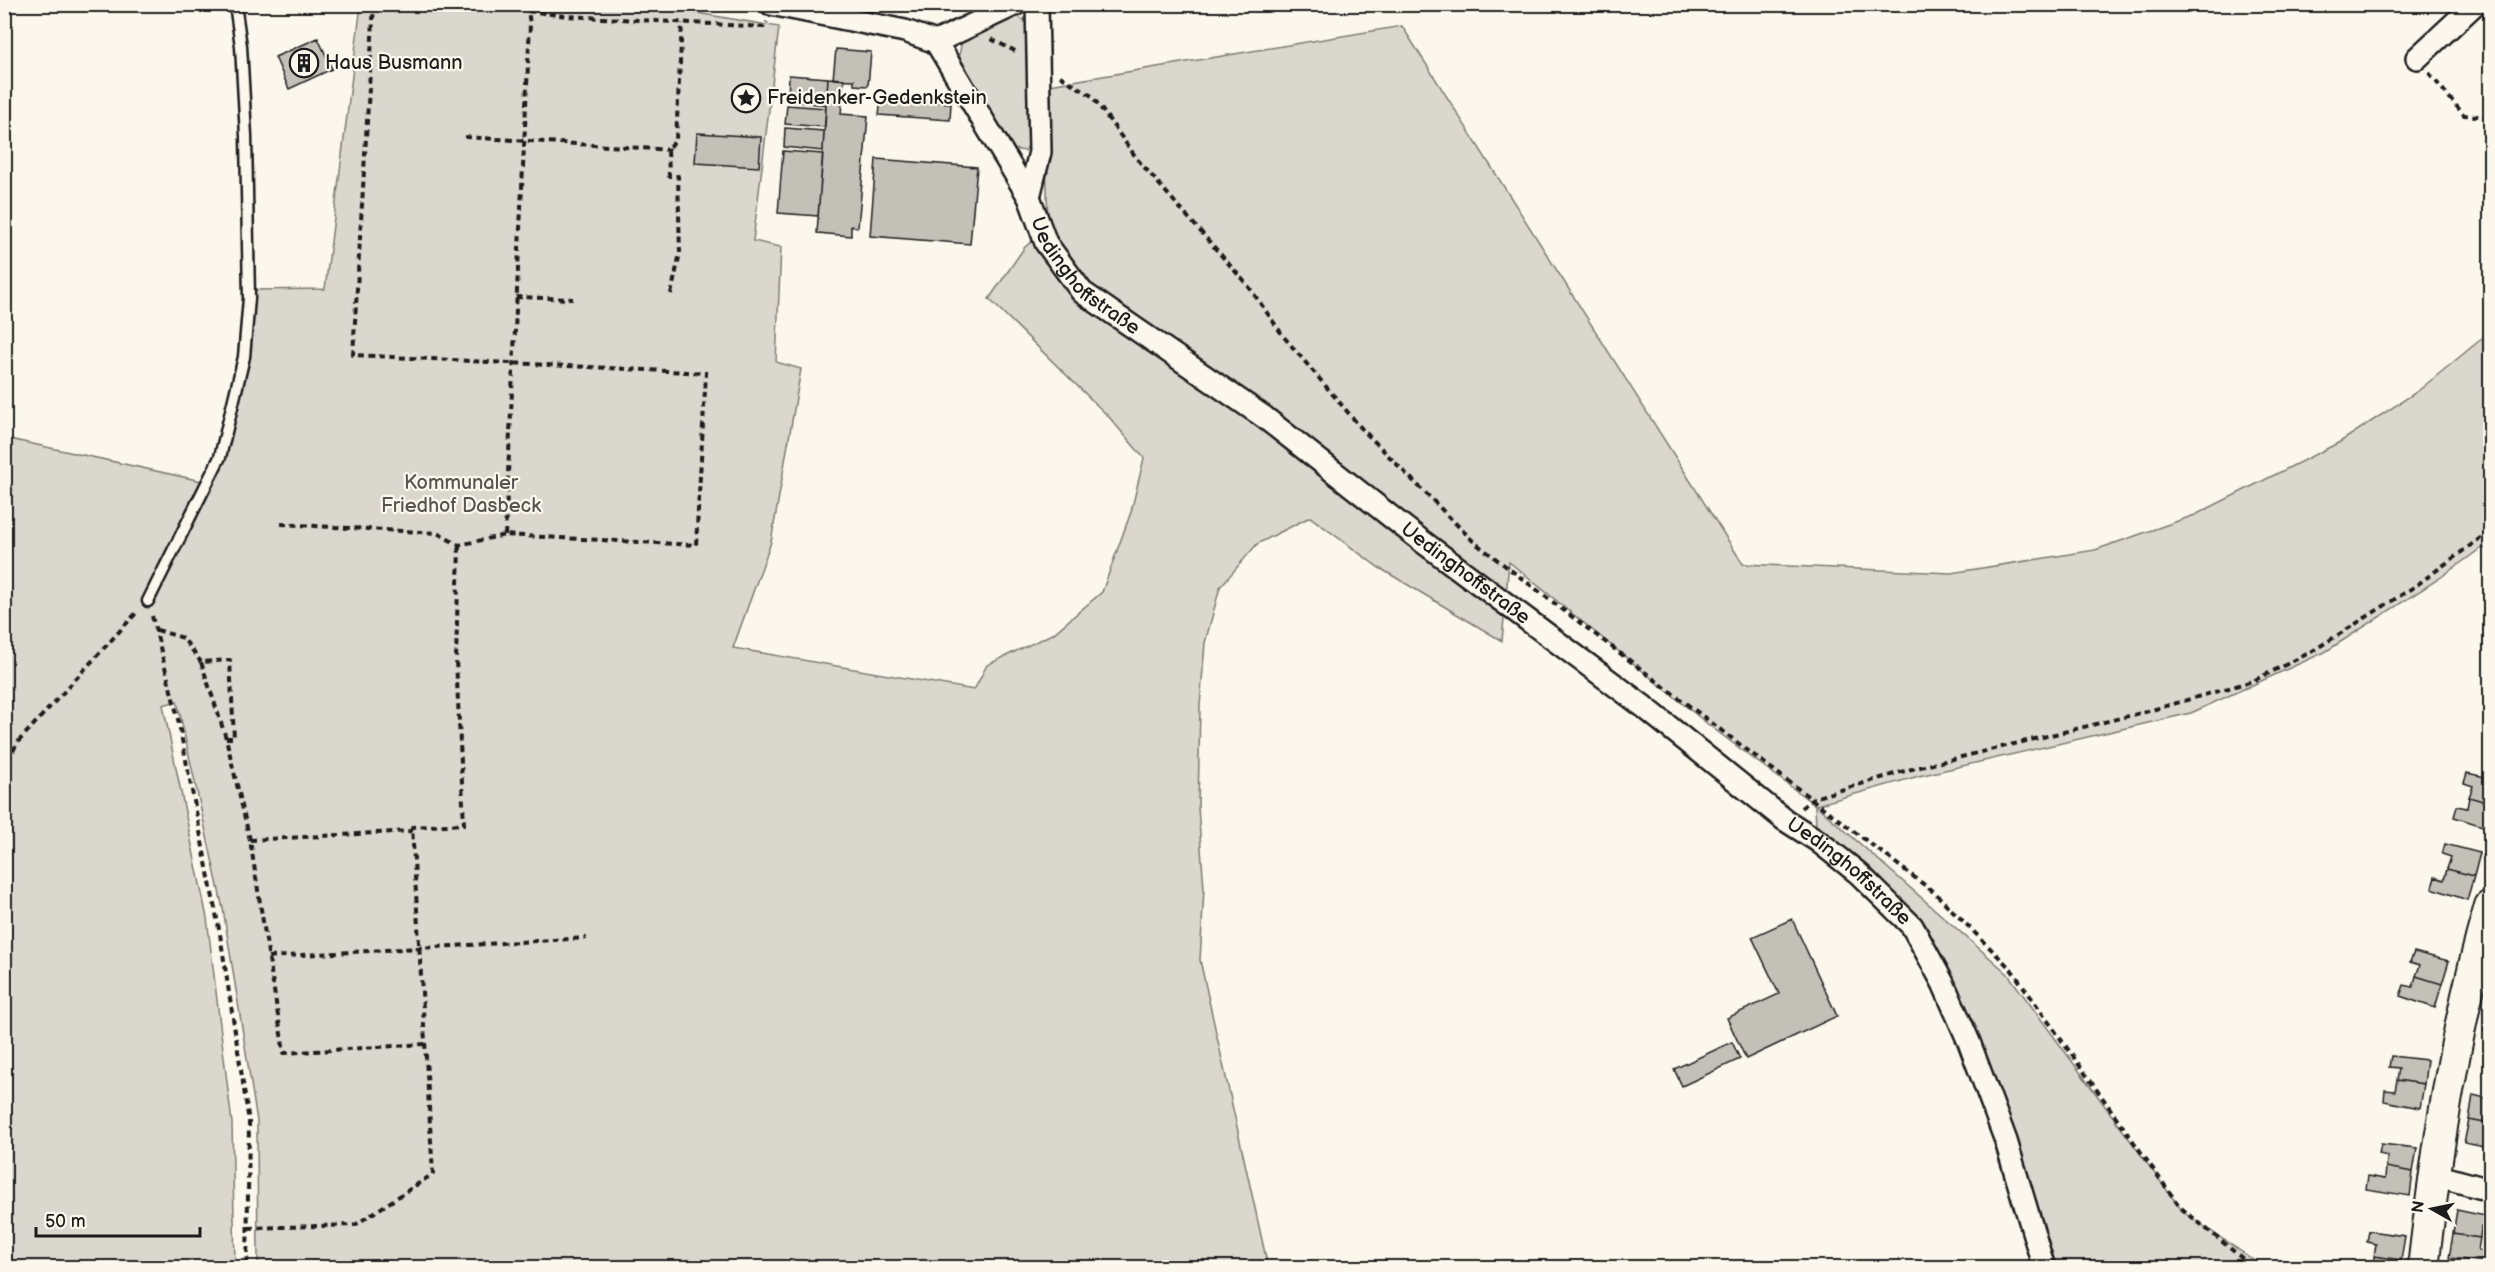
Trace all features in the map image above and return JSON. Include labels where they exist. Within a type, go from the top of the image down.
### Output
[{"type":"street","points":[[772,5],[905,31],[936,42],[1016,4]]},
{"type":"street","points":[[1029,197],[1040,152],[1036,4]]},
{"type":"street","points":[[2417,58],[2475,4]]},
{"type":"street","name":"Uedinghoffstraße","points":[[936,42],[1029,197],[1046,243],[1082,292],[1264,417],[1423,542],[1643,706],[1785,819],[1858,873],[1912,926],[1943,983],[1969,1042],[2006,1141],[2044,1268]]},
{"type":"street","points":[[2423,1268],[2450,1081],[2486,937],[2490,906]]},
{"type":"street","points":[[2435,1175],[2490,1190]]},
{"type":"lane","points":[[148,601],[220,457],[244,357],[249,298],[246,136],[241,46],[235,4]]},
{"type":"path","points":[[281,524],[437,533],[459,545],[505,535],[696,545],[706,373],[353,354],[374,4]]},
{"type":"path","points":[[505,535],[530,24],[527,4]]},
{"type":"path","points":[[528,11],[764,27],[772,5]]},
{"type":"path","points":[[671,294],[680,253],[678,176],[669,176],[671,150],[676,139],[682,23]]},
{"type":"path","points":[[967,28],[1037,62],[1092,96],[1138,160],[1248,287],[1284,337],[1362,429],[1474,542],[1814,798],[1935,893],[2011,969],[2180,1207],[2254,1268]]},
{"type":"path","points":[[2417,58],[2464,115],[2490,117]]},
{"type":"path","points":[[465,137],[671,150]]},
{"type":"path","points":[[516,297],[573,299]]},
{"type":"path","points":[[1785,819],[1814,798],[1908,770],[2145,712],[2253,681],[2311,652],[2414,587],[2490,531]]},
{"type":"path","points":[[248,1228],[355,1225],[433,1174],[412,827],[464,824],[456,660],[459,545]]},
{"type":"path","points":[[148,601],[177,714],[220,934],[249,1122],[246,1268]]},
{"type":"path","points":[[4,770],[17,743],[148,601]]},
{"type":"path","points":[[157,630],[183,638],[201,662],[226,738],[250,840],[284,1053],[425,1044]]},
{"type":"path","points":[[201,662],[230,660],[234,738],[226,738]]},
{"type":"path","points":[[250,840],[412,831]]},
{"type":"path","points":[[269,957],[586,938]]},
{"type":"green space","name":"Kommunaler Friedhof Dasbeck","points":[[361,5],[650,5],[779,27],[753,241],[781,247],[776,362],[801,369],[771,542],[733,648],[974,690],[987,665],[1054,633],[1102,592],[1131,512],[1144,458],[1109,417],[989,299],[1024,248],[1048,227],[1044,86],[1402,26],[1743,564],[1951,573],[2095,550],[2195,515],[2340,442],[2418,391],[2490,332],[2490,548],[2480,549],[2440,578],[2325,652],[2191,713],[1919,776],[1816,805],[2007,973],[2183,1212],[2264,1267],[2053,1267],[1953,981],[1926,925],[1871,868],[1816,829],[1815,805],[1710,726],[1509,562],[1502,641],[1378,567],[1310,517],[1257,544],[1220,587],[1205,643],[1200,706],[1198,807],[1204,889],[1200,960],[1268,1267],[258,1267],[257,1121],[223,909],[177,701],[163,705],[207,918],[232,1123],[235,1267],[5,1268],[5,438],[211,483],[250,336],[253,290],[325,289]]},
{"type":"green space","points":[[1003,17],[1019,17],[1030,25],[1032,140],[1025,151],[1013,149],[959,56],[963,34]]},
{"type":"building","name":"Haus Busmann","points":[[318,38],[332,69],[289,89],[275,57]]},
{"type":"building","points":[[836,49],[871,52],[868,86],[854,85],[854,80],[833,79]]},
{"type":"building","points":[[789,75],[828,78],[826,105],[788,101]]},
{"type":"building","points":[[828,78],[844,79],[841,114],[868,116],[858,227],[851,226],[851,236],[817,233]]},
{"type":"building","points":[[881,98],[951,103],[950,120],[879,115]]},
{"type":"building","points":[[787,105],[826,108],[825,127],[785,124]]},
{"type":"building","points":[[785,128],[824,131],[823,151],[784,147]]},
{"type":"building","points":[[697,133],[761,137],[759,167],[695,163]]},
{"type":"building","points":[[783,151],[823,154],[818,216],[778,213]]},
{"type":"building","points":[[876,159],[977,167],[970,244],[870,236]]},
{"type":"building","points":[[2467,773],[2490,778],[2490,803],[2469,797],[2473,786],[2464,783]]},
{"type":"building","points":[[2469,797],[2490,803],[2489,828],[2454,817],[2457,806],[2467,808]]},
{"type":"building","points":[[2445,844],[2480,853],[2474,876],[2447,869],[2451,857],[2442,854]]},
{"type":"building","points":[[2447,869],[2474,876],[2467,900],[2432,888],[2435,877],[2444,880]]},
{"type":"building","points":[[1792,919],[1837,1016],[1746,1059],[1727,1018],[1779,994],[1752,937]]},
{"type":"building","points":[[2414,952],[2449,961],[2442,984],[2416,976],[2420,965],[2410,962]]},
{"type":"building","points":[[2416,976],[2442,984],[2435,1008],[2400,996],[2404,985],[2413,987]]},
{"type":"building","points":[[2488,1008],[2490,1008],[2490,1033],[2484,1031]]},
{"type":"building","points":[[1732,1042],[1740,1059],[1682,1086],[1674,1069]]},
{"type":"building","points":[[2391,1056],[2427,1060],[2424,1084],[2397,1080],[2399,1068],[2389,1067]]},
{"type":"building","points":[[2397,1080],[2424,1084],[2420,1108],[2384,1101],[2385,1090],[2395,1091]]},
{"type":"building","points":[[2473,1095],[2490,1099],[2490,1124],[2469,1120]]},
{"type":"building","points":[[2469,1120],[2490,1124],[2490,1148],[2464,1143]]},
{"type":"building","points":[[2381,1144],[2417,1148],[2413,1172],[2386,1167],[2388,1156],[2379,1154]]},
{"type":"building","points":[[2386,1167],[2413,1172],[2410,1196],[2366,1189],[2368,1176],[2385,1179]]},
{"type":"building","points":[[2457,1210],[2490,1217],[2490,1228],[2481,1227],[2480,1238],[2453,1234]]},
{"type":"building","points":[[2369,1231],[2405,1236],[2401,1260],[2374,1256],[2376,1244],[2367,1242]]},
{"type":"building","points":[[2453,1234],[2480,1238],[2478,1250],[2487,1252],[2486,1262],[2449,1258]]},
{"type":"building","points":[[2374,1256],[2401,1260],[2400,1268],[2363,1268],[2373,1267]]},
{"type":"place","name":"Haus Busmann","points":[[304,63]]},
{"type":"place","name":"Freidenker-Gedenkstein","points":[[746,98]]}]
